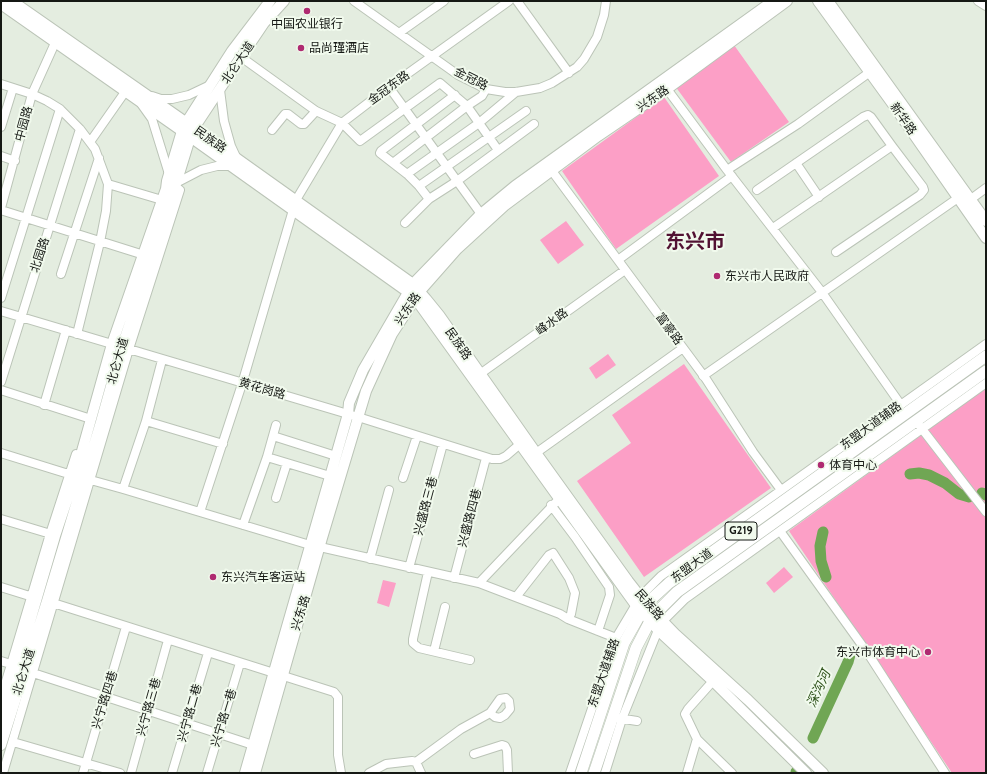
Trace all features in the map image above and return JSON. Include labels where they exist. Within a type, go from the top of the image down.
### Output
[{"type":"highway","name":"东盟大道","points":[[581,773],[624,643],[641,604],[986,356]]},
{"type":"highway","name":"东盟大道","points":[[594,773],[618,718],[636,648],[677,592],[722,566],[919,425],[986,371]]},
{"type":"main road","name":"民族路","points":[[12,1],[142,97],[414,291],[439,315],[628,581],[641,604]]},
{"type":"main road","name":"北仑大道","points":[[43,600],[52,535],[80,477],[89,419],[118,346],[188,130],[211,83],[232,51],[270,1]]},
{"type":"main road","name":"北仑大道","points":[[188,130],[221,88],[264,23],[284,1]]},
{"type":"main road","name":"兴东路","points":[[315,546],[330,476],[348,414],[349,403],[363,370],[414,291],[481,214],[515,186],[773,1]]},
{"type":"main road","name":"兴东路","points":[[255,773],[278,675],[315,546],[366,391],[392,334],[414,291],[487,220],[504,206],[598,136],[667,89],[788,1]]},
{"type":"main road","name":"新华路","points":[[818,1],[870,72],[986,238]]},
{"type":"main road","name":"新华路","points":[[828,1],[986,221]]},
{"type":"main road","name":"民族路","points":[[1,4],[125,92],[142,97]]},
{"type":"main road","name":"北仑大道","points":[[1,720],[21,668],[62,547],[142,254],[160,200],[172,181]]},
{"type":"main road","name":"民族路","points":[[414,291],[520,444],[555,502],[656,621],[713,681],[805,773]]},
{"type":"main road","name":"民族路","points":[[656,621],[823,773]]},
{"type":"main road","name":"北仑大道","points":[[1,746],[21,668]]},
{"type":"main road","name":"兴东路","points":[[245,773],[253,745],[278,675]]},
{"type":"street","points":[[142,97],[172,99],[189,94],[211,83],[210,77],[224,55],[264,1]]},
{"type":"street","points":[[290,1],[242,58],[316,110],[342,124],[360,141],[440,83],[466,106],[498,150]]},
{"type":"street","name":"金冠路","points":[[354,1],[458,75],[486,89],[505,92],[516,92],[540,88],[569,73],[584,59],[597,37],[601,27],[606,1]]},
{"type":"street","points":[[399,33],[444,1]]},
{"type":"street","name":"金冠东路","points":[[200,512],[242,384],[294,205],[342,124],[389,87],[433,57],[509,1]]},
{"type":"street","points":[[517,1],[569,73]]},
{"type":"street","points":[[978,1],[986,6]]},
{"type":"street","name":"中园路","points":[[1,209],[32,94],[55,43]]},
{"type":"street","points":[[618,260],[730,173],[870,72]]},
{"type":"street","points":[[1,84],[32,94],[60,109],[80,129],[90,142],[99,158],[108,184],[106,211],[100,242],[77,334]]},
{"type":"street","points":[[389,87],[481,214]]},
{"type":"street","points":[[1,127],[13,88]]},
{"type":"street","points":[[142,97],[152,119],[172,181],[201,170],[234,163],[224,121],[221,88]]},
{"type":"street","points":[[393,163],[466,106],[482,96],[486,89]]},
{"type":"street","points":[[667,89],[823,293],[901,404]]},
{"type":"street","points":[[90,142],[125,92]]},
{"type":"street","points":[[407,174],[479,124],[516,92]]},
{"type":"street","points":[[429,199],[407,174],[381,154],[381,151],[455,95]]},
{"type":"street","points":[[1,298],[60,109]]},
{"type":"street","points":[[272,130],[285,114],[288,114],[301,124],[304,124],[316,110]]},
{"type":"street","points":[[419,186],[526,112]]},
{"type":"street","points":[[757,190],[868,115],[871,117],[924,190],[920,195],[836,252]]},
{"type":"street","points":[[405,223],[429,199],[457,181],[534,124]]},
{"type":"street","name":"北园路","points":[[1,382],[80,129]]},
{"type":"street","points":[[773,228],[892,146]]},
{"type":"street","points":[[1,156],[15,161]]},
{"type":"street","points":[[61,274],[99,158]]},
{"type":"street","points":[[796,164],[819,197]]},
{"type":"street","name":"富豪路","points":[[552,171],[683,348],[753,452],[781,490]]},
{"type":"street","points":[[108,184],[160,200]]},
{"type":"street","points":[[971,199],[986,188]]},
{"type":"street","points":[[703,376],[958,198]]},
{"type":"street","points":[[1,209],[74,234],[142,254]]},
{"type":"street","name":"峰水路","points":[[480,374],[625,270]]},
{"type":"street","name":"黄花岗路","points":[[1,311],[242,384],[358,417],[486,458],[500,459],[520,444]]},
{"type":"street","points":[[44,405],[66,330]]},
{"type":"street","name":"东盟大道辅路","points":[[570,773],[616,638],[662,576],[986,344]]},
{"type":"street","points":[[536,453],[683,348]]},
{"type":"street","points":[[122,489],[146,421],[162,360]]},
{"type":"street","points":[[722,566],[780,531],[919,425],[986,384]]},
{"type":"street","points":[[1,390],[89,419]]},
{"type":"street","points":[[146,421],[223,444]]},
{"type":"street","points":[[243,525],[267,457],[276,425]]},
{"type":"street","points":[[919,425],[986,512]]},
{"type":"street","points":[[272,436],[336,456]]},
{"type":"street","points":[[403,478],[417,436]]},
{"type":"street","name":"兴盛路三巷","points":[[409,568],[442,444]]},
{"type":"street","points":[[1,453],[315,546],[479,583],[560,614],[568,619],[616,638]]},
{"type":"street","points":[[267,457],[330,476]]},
{"type":"street","name":"兴盛路四巷","points":[[454,578],[486,458]]},
{"type":"street","points":[[276,498],[287,464]]},
{"type":"street","points":[[370,559],[389,490]]},
{"type":"street","points":[[479,583],[555,502],[575,537],[609,587],[610,595],[598,631]]},
{"type":"street","points":[[1,519],[52,535]]},
{"type":"street","points":[[780,531],[871,658],[945,773]]},
{"type":"street","points":[[516,597],[549,555],[553,553],[569,578],[574,589],[574,598],[568,619]]},
{"type":"street","points":[[428,572],[413,639],[415,646],[470,660]]},
{"type":"street","points":[[1,587],[326,689],[337,695],[339,704],[338,762],[341,773]]},
{"type":"street","points":[[3,773],[13,742],[21,668],[43,600]]},
{"type":"street","points":[[434,651],[445,607]]},
{"type":"street","name":"兴宁路四巷","points":[[83,773],[126,627]]},
{"type":"street","name":"兴宁路三巷","points":[[131,773],[168,640]]},
{"type":"street","name":"兴宁路二巷","points":[[172,773],[208,653]]},
{"type":"street","points":[[1,661],[253,745]]},
{"type":"street","name":"兴宁路一巷","points":[[208,773],[240,663]]},
{"type":"street","points":[[1,698],[21,668]]},
{"type":"street","points":[[713,681],[685,714],[697,739],[732,773]]},
{"type":"street","points":[[369,773],[386,764],[412,761],[416,762],[461,729],[490,713]]},
{"type":"street","points":[[605,773],[618,718],[637,721]]},
{"type":"street","points":[[687,773],[697,739]]},
{"type":"street","points":[[13,742],[120,773]]},
{"type":"street","points":[[474,754],[505,746],[507,750],[508,773]]},
{"type":"street","points":[[416,762],[421,773]]},
{"type":"shaded area","points":[[734,45],[789,122],[731,162],[675,86]]},
{"type":"shaded area","points":[[664,97],[719,176],[616,249],[562,171]]},
{"type":"shaded area","points":[[566,221],[584,245],[558,264],[540,240]]},
{"type":"shaded area","points":[[608,354],[616,365],[596,379],[589,368]]},
{"type":"shaded area","points":[[684,364],[771,488],[644,577],[577,481],[631,443],[612,415]]},
{"type":"shaded area","name":"东兴市体育中心","points":[[986,388],[986,772],[952,773],[789,531]]},
{"type":"shaded area","points":[[784,567],[793,577],[774,593],[766,583]]},
{"type":"shaded area","points":[[383,580],[396,583],[389,607],[377,603]]},
{"type":"waterway","name":"深沟河","points":[[910,474],[919,473],[929,475],[945,483],[959,494],[969,497]]},
{"type":"waterway","name":"深沟河","points":[[982,493],[986,495]]},
{"type":"waterway","name":"深沟河","points":[[823,532],[820,546],[821,561],[826,577]]},
{"type":"waterway","name":"深沟河","points":[[813,738],[848,662],[851,651]]},
{"type":"place","name":"中国农业银行","points":[[307,11]]},
{"type":"place","name":"品尚瑾酒店","points":[[301,48]]},
{"type":"place","name":"东兴市人民政府","points":[[717,276]]},
{"type":"place","name":"体育中心","points":[[821,465]]},
{"type":"place","name":"东兴汽车客运站","points":[[213,577]]},
{"type":"place","name":"东兴市体育中心","points":[[928,652]]},
{"type":"district","name":"东兴市","points":[[695,242]]}]
